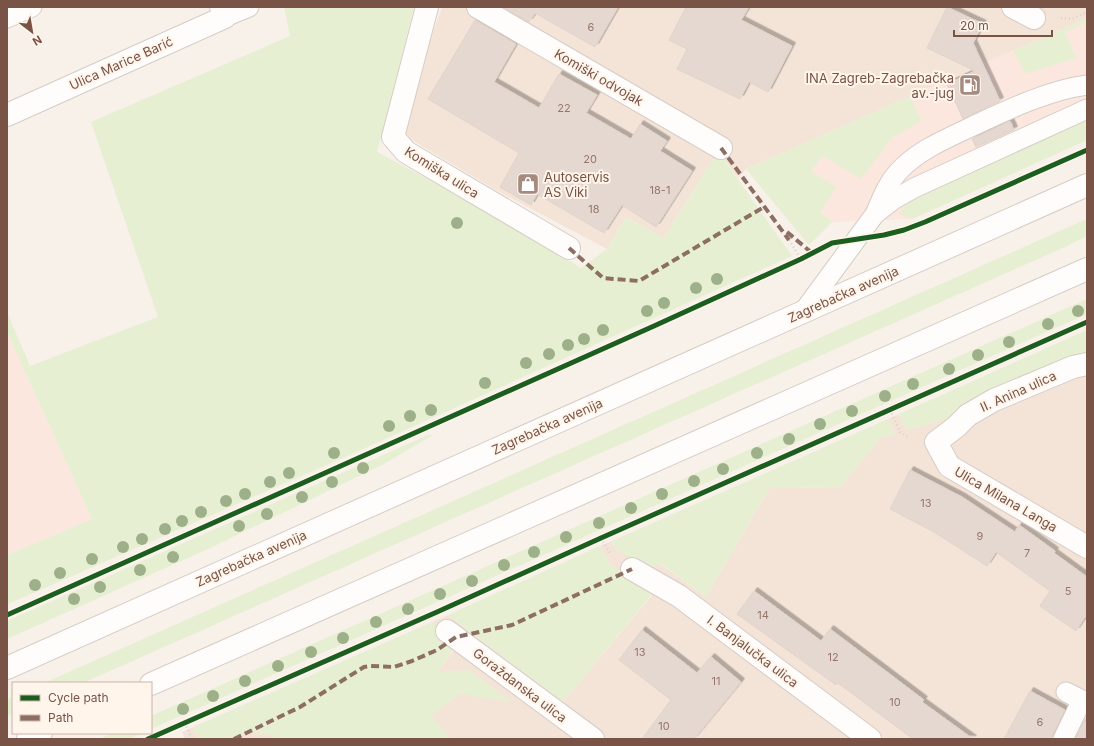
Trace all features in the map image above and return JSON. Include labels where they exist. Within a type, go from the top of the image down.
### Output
[{"type":"main road","name":"Komiška ulica","points":[[427,7],[393,137],[406,152],[569,248]]},
{"type":"main road","name":"Komiški odvojak","points":[[478,7],[721,148]]},
{"type":"main road","points":[[1013,7],[1034,18]]},
{"type":"main road","name":"Ulica Marice Barić","points":[[7,115],[223,12]]},
{"type":"main road","name":"Zagrebačka avenija","points":[[7,668],[1087,185]]},
{"type":"main road","points":[[152,684],[1087,269]]},
{"type":"main road","name":"II. Anina ulica","points":[[936,442],[956,427],[968,415],[994,400],[1073,367],[1087,364]]},
{"type":"main road","name":"Ulica Milana Langa","points":[[936,442],[949,466],[1087,547]]},
{"type":"main road","name":"I. Banjalučka ulica","points":[[632,569],[679,596],[870,739]]},
{"type":"main road","name":"Goraždanska ulica","points":[[447,631],[593,739]]},
{"type":"main road","points":[[28,739],[39,734]]},
{"type":"lane","points":[[7,18],[32,7]]},
{"type":"lane","points":[[223,12],[249,7]]},
{"type":"lane","points":[[802,312],[875,214],[886,188],[897,173],[912,159],[927,148],[1005,111],[1040,97],[1087,85]]},
{"type":"lane","points":[[875,214],[893,200],[914,188],[1087,109]]},
{"type":"lane","points":[[1063,739],[1082,700],[1066,692]]},
{"type":"path","points":[[789,240],[801,259]]},
{"type":"path","points":[[890,410],[900,432]]},
{"type":"path","points":[[602,538],[605,543]]},
{"type":"path","points":[[185,723],[192,739]]},
{"type":"shaded area","points":[[442,7],[1087,7],[1087,18],[746,169],[738,178],[718,151],[664,238],[626,217],[607,249],[496,190],[410,139],[402,127],[406,106]]},
{"type":"shaded area","points":[[1087,18],[1087,140],[912,219],[832,222],[809,245],[746,169]]},
{"type":"shaded area","points":[[7,332],[92,519],[7,555]]},
{"type":"shaded area","points":[[1087,357],[1087,739],[388,739],[413,703],[454,650],[432,622],[448,615],[563,702],[652,595],[609,563],[600,546],[612,541],[616,550],[659,563],[706,597],[770,487],[839,488],[880,438],[895,434],[888,419],[899,414],[906,430],[949,418],[956,408]]},
{"type":"shaded area","points":[[273,721],[295,739],[234,739]]},
{"type":"shaded area","points":[[193,727],[199,739],[185,739],[182,732]]},
{"type":"green space","points":[[284,7],[414,7],[377,152],[486,210],[581,268],[607,249],[626,217],[664,238],[718,151],[792,256],[352,454],[8,604],[7,555],[92,519],[7,332],[7,312],[30,366],[158,317],[91,122],[290,36]]},
{"type":"green space","points":[[1087,18],[1087,22],[1065,32],[1076,58],[1025,74],[1013,51]]},
{"type":"green space","points":[[910,96],[921,121],[892,138],[861,179],[823,156],[811,171],[836,187],[820,212],[832,222],[809,245],[746,169]]},
{"type":"green space","points":[[1087,119],[1087,140],[912,219],[899,214],[908,202],[921,193]]},
{"type":"green space","points":[[1087,219],[1087,236],[1067,246],[85,682],[46,682]]},
{"type":"green space","points":[[1087,299],[1087,314],[152,729],[152,716]]},
{"type":"green space","points":[[1087,330],[1087,357],[956,408],[949,418],[906,430],[899,414]]},
{"type":"green space","points":[[888,419],[895,434],[880,438],[839,488],[770,487],[706,597],[660,563],[651,568],[616,550],[612,541]]},
{"type":"green space","points":[[428,435],[433,435],[384,464],[208,549],[7,639],[7,621]]},
{"type":"green space","points":[[600,546],[609,563],[652,594],[563,702],[448,615]]},
{"type":"green space","points":[[432,622],[454,649],[437,672],[469,670],[512,702],[460,694],[431,716],[451,739],[277,739],[271,735],[250,732],[234,739],[199,739],[193,727]]},
{"type":"green space","points":[[12,697],[12,714],[7,716],[7,699]]},
{"type":"green space","points":[[111,734],[141,734],[129,739],[99,739]]},
{"type":"building","points":[[503,7],[618,7],[595,47],[535,13],[529,22]]},
{"type":"building","points":[[686,7],[749,7],[741,20],[792,46],[768,92],[749,82],[740,99],[677,69],[687,49],[669,40]]},
{"type":"building","points":[[947,7],[983,24],[973,43],[1000,101],[963,119],[947,84],[975,71],[927,48]]},
{"type":"building","points":[[475,20],[516,44],[494,82],[539,108],[559,74],[597,95],[586,113],[631,139],[640,124],[667,141],[660,151],[692,171],[656,227],[622,205],[604,233],[537,194],[531,205],[500,187],[519,153],[428,99]]},
{"type":"building","points":[[1010,121],[1014,130],[976,147],[972,139]]},
{"type":"building","points":[[910,470],[962,497],[1015,532],[1019,525],[1055,551],[1054,553],[1087,577],[1087,614],[1076,631],[1040,606],[1050,591],[996,552],[987,566],[934,532],[890,509]]},
{"type":"building","points":[[754,591],[821,641],[830,629],[924,700],[922,702],[973,739],[913,739],[838,683],[836,685],[737,614]]},
{"type":"building","points":[[642,630],[697,673],[711,657],[741,682],[694,739],[642,739],[671,700],[619,660]]},
{"type":"building","points":[[1030,691],[1065,710],[1052,739],[1004,739]]},
{"type":"building","points":[[1084,721],[1087,722],[1087,739],[1075,739]]},
{"type":"marked path","points":[[721,148],[789,240]]},
{"type":"marked path","points":[[569,248],[603,278],[639,281],[764,207]]},
{"type":"marked path","points":[[787,232],[812,253]]},
{"type":"marked path","points":[[234,739],[300,707],[364,667],[394,667],[437,650],[456,637],[512,625],[632,569]]},
{"type":"cycle path","points":[[7,615],[654,326],[801,259],[832,243],[884,235],[904,230],[1087,150]]},
{"type":"cycle path","points":[[148,739],[437,612],[1087,322]]},
{"type":"place","name":"INA Zagreb-Zagrebačka av.-jug","points":[[970,85]]},
{"type":"place","name":"Autoservis AS Viki","points":[[528,184]]}]
